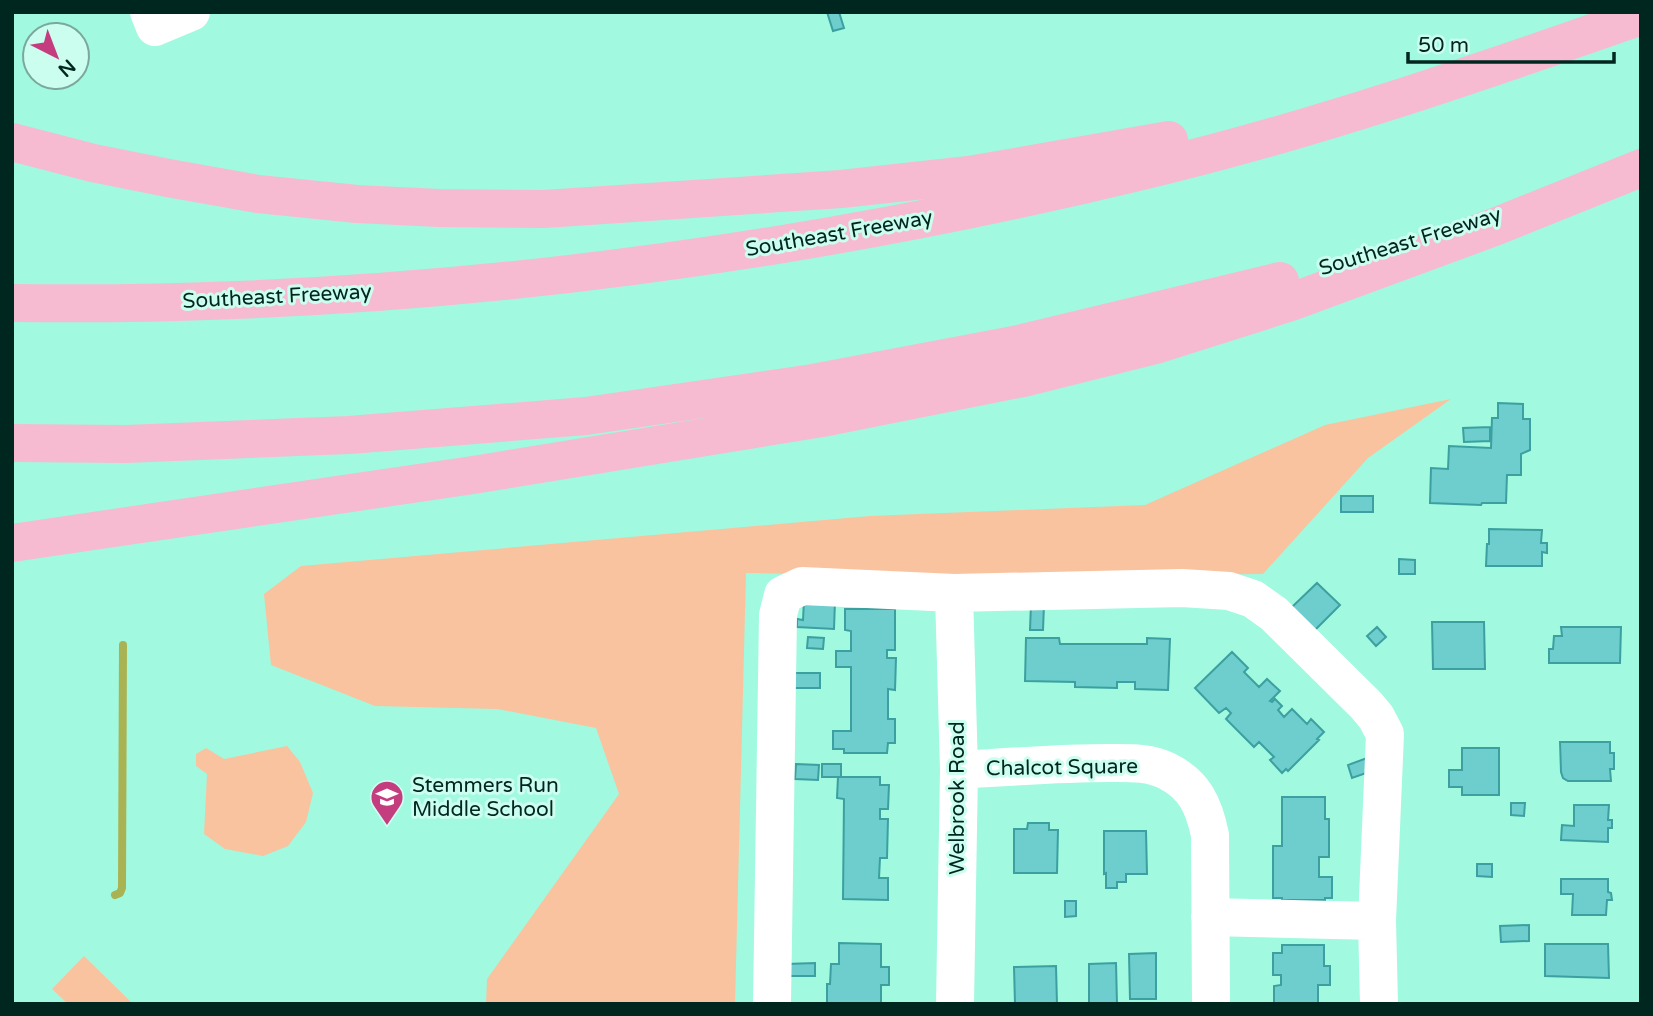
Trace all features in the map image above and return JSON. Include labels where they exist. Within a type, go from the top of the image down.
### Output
[{"type":"highway","points":[[12,142],[93,163],[194,183],[258,194],[371,205],[544,209],[841,189],[968,175],[1294,116],[1435,79],[1641,16]]},
{"type":"highway","name":"Southeast Freeway","points":[[12,303],[94,304],[328,296],[556,276],[778,246],[978,209],[1149,170],[1438,87],[1641,16]]},
{"type":"highway","points":[[12,543],[473,475],[822,418],[1023,378],[1159,344],[1291,302],[1497,226],[1641,168]]},
{"type":"highway","name":"Southeast Freeway","points":[[12,443],[126,444],[349,435],[586,416],[813,383],[1014,345],[1283,280],[1493,217],[1641,168]]},
{"type":"street","points":[[149,12],[155,26],[191,12]]},
{"type":"street","points":[[772,1004],[778,615],[783,596],[802,586],[954,593],[1182,588],[1229,591],[1253,598],[1274,614],[1366,705],[1385,734],[1377,921],[1379,1004]]},
{"type":"street","name":"Welbrook Road","points":[[954,593],[959,770],[955,1004]]},
{"type":"street","name":"Chalcot Square","points":[[959,770],[1086,763],[1145,764],[1167,771],[1192,790],[1200,801],[1210,835],[1210,1004]]},
{"type":"street","points":[[1210,917],[1377,921]]},
{"type":"shaded area","points":[[1451,399],[1368,458],[1263,574],[946,577],[746,573],[735,1004],[486,1004],[487,979],[619,794],[596,728],[497,709],[375,706],[271,665],[264,594],[301,566],[870,516],[1145,505],[1325,425]]},
{"type":"shaded area","points":[[287,746],[300,762],[313,793],[306,822],[288,846],[263,856],[225,849],[204,834],[207,774],[196,766],[196,754],[206,748],[224,759]]},
{"type":"shaded area","points":[[84,956],[133,1004],[68,1004],[52,989]]},
{"type":"building","points":[[827,12],[839,12],[844,28],[833,31]]},
{"type":"building","points":[[1498,403],[1523,404],[1523,419],[1530,419],[1530,450],[1521,454],[1521,475],[1507,475],[1506,503],[1430,503],[1431,468],[1448,469],[1449,446],[1491,448],[1492,418],[1498,418]]},
{"type":"building","points":[[1490,427],[1490,441],[1464,442],[1463,428]]},
{"type":"building","points":[[1341,496],[1373,496],[1373,512],[1341,512]]},
{"type":"building","points":[[1489,529],[1542,530],[1541,543],[1547,543],[1547,553],[1542,552],[1542,566],[1486,566]]},
{"type":"building","points":[[1399,559],[1415,560],[1415,574],[1399,574]]},
{"type":"building","points":[[1317,583],[1340,605],[1315,630],[1292,607]]},
{"type":"building","points":[[804,600],[835,601],[834,629],[797,627],[797,619],[803,620]]},
{"type":"building","points":[[1031,604],[1044,605],[1043,630],[1030,630]]},
{"type":"building","points":[[845,609],[895,609],[895,650],[887,650],[887,658],[896,658],[895,690],[888,689],[888,719],[895,719],[895,743],[888,743],[887,753],[844,753],[844,749],[833,749],[833,731],[851,731],[851,667],[836,667],[836,651],[851,651],[851,631],[845,630]]},
{"type":"building","points":[[1432,622],[1484,622],[1485,669],[1433,669]]},
{"type":"building","points":[[1377,627],[1386,637],[1376,646],[1367,636]]},
{"type":"building","points":[[1561,627],[1621,627],[1620,663],[1549,663],[1549,649],[1553,649],[1554,636],[1562,636]]},
{"type":"building","points":[[808,637],[824,638],[823,649],[807,648]]},
{"type":"building","points":[[1026,638],[1059,638],[1060,644],[1147,644],[1147,638],[1170,639],[1168,690],[1135,689],[1135,682],[1117,682],[1117,688],[1075,687],[1075,682],[1025,681]]},
{"type":"building","points":[[1232,652],[1248,668],[1244,672],[1259,687],[1267,679],[1280,691],[1270,701],[1275,699],[1282,706],[1278,710],[1284,717],[1292,709],[1307,724],[1311,719],[1324,732],[1288,771],[1286,769],[1282,773],[1270,760],[1274,757],[1259,742],[1254,747],[1226,719],[1231,713],[1226,708],[1219,713],[1195,688]]},
{"type":"building","points":[[792,673],[820,673],[820,688],[792,688]]},
{"type":"building","points":[[1560,742],[1610,742],[1610,753],[1614,753],[1614,769],[1610,769],[1611,781],[1568,781],[1563,778]]},
{"type":"building","points":[[1462,748],[1499,748],[1499,795],[1462,795],[1462,787],[1449,787],[1449,770],[1462,770]]},
{"type":"building","points":[[1367,758],[1372,771],[1352,778],[1348,765]]},
{"type":"building","points":[[796,764],[819,765],[818,780],[795,779]]},
{"type":"building","points":[[822,764],[841,764],[841,777],[822,777]]},
{"type":"building","points":[[838,777],[880,777],[880,785],[889,785],[888,809],[880,809],[880,819],[888,819],[887,858],[880,858],[879,878],[888,878],[888,900],[843,899],[844,799],[837,798]]},
{"type":"building","points":[[1282,797],[1325,797],[1325,819],[1329,819],[1329,857],[1319,857],[1319,877],[1332,877],[1332,898],[1273,898],[1273,846],[1282,846]]},
{"type":"building","points":[[1511,803],[1525,803],[1524,816],[1511,815]]},
{"type":"building","points":[[1574,805],[1609,805],[1608,820],[1612,820],[1612,828],[1608,828],[1608,842],[1561,840],[1562,825],[1574,826]]},
{"type":"building","points":[[1028,823],[1049,823],[1049,830],[1058,830],[1057,873],[1014,873],[1014,829],[1027,829]]},
{"type":"building","points":[[1104,831],[1146,831],[1147,874],[1126,874],[1126,882],[1117,882],[1117,888],[1106,888]]},
{"type":"building","points":[[1477,864],[1492,864],[1492,877],[1477,876]]},
{"type":"building","points":[[1561,879],[1608,879],[1608,892],[1611,893],[1612,900],[1607,900],[1606,915],[1572,915],[1573,894],[1561,894]]},
{"type":"building","points":[[1065,901],[1076,901],[1076,916],[1065,917]]},
{"type":"building","points":[[1529,925],[1529,941],[1501,942],[1500,926]]},
{"type":"building","points":[[839,943],[881,944],[881,967],[889,967],[889,985],[881,985],[881,1004],[827,1004],[831,964],[839,964]]},
{"type":"building","points":[[1545,944],[1608,944],[1609,978],[1545,976]]},
{"type":"building","points":[[1282,945],[1324,945],[1324,966],[1330,966],[1330,985],[1318,985],[1318,1004],[1274,1004],[1274,986],[1281,985],[1281,975],[1273,975],[1273,953],[1282,953]]},
{"type":"building","points":[[1156,953],[1156,999],[1130,999],[1129,954]]},
{"type":"building","points":[[815,963],[815,976],[787,976],[786,964]]},
{"type":"building","points":[[1116,963],[1117,1004],[1089,1004],[1089,964]]},
{"type":"building","points":[[1056,966],[1057,1004],[1015,1004],[1014,967]]},
{"type":"waterway","points":[[115,895],[120,893],[122,888],[123,645]]},
{"type":"place","name":"Stemmers Run Middle School","points":[[387,827]]}]
